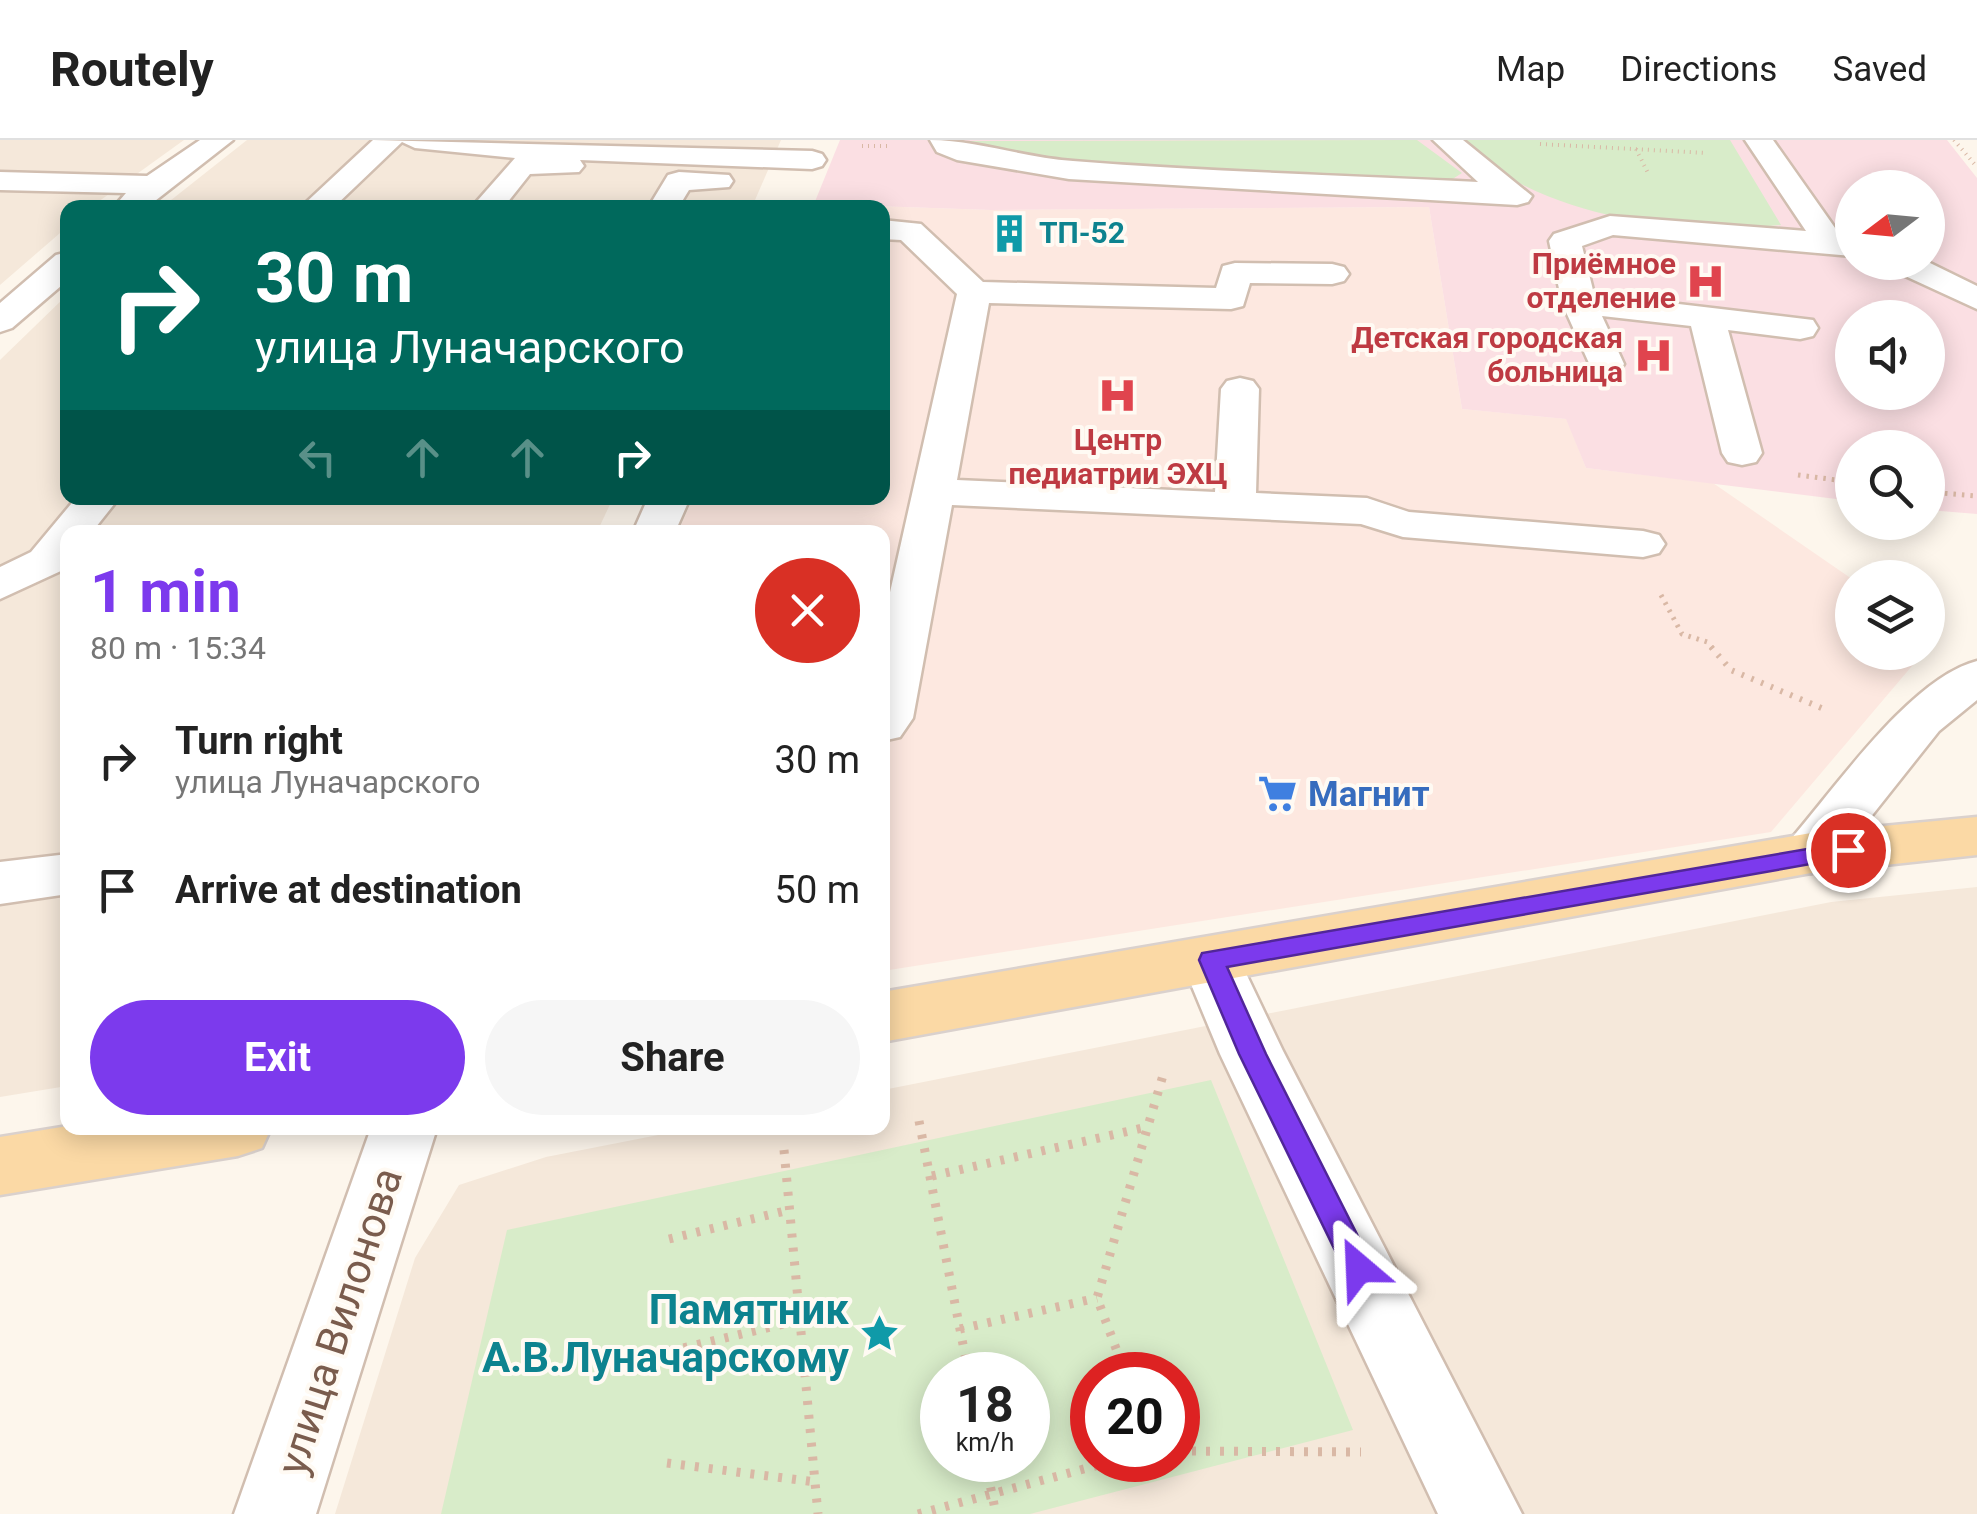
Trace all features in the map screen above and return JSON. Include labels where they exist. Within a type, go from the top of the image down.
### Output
[{"type":"main road","points":[[890,1017],[1811,854],[1977,836]]},
{"type":"main road","points":[[0,1166],[194,1135]]},
{"type":"street","points":[[208,140],[218,140]]},
{"type":"street","points":[[137,200],[218,140]]},
{"type":"street","points":[[325,200],[390,140]]},
{"type":"street","points":[[415,140],[810,164]]},
{"type":"street","points":[[944,140],[946,146],[967,154],[1069,170],[1537,204],[1610,226],[1835,244]]},
{"type":"street","points":[[1447,140],[1537,204]]},
{"type":"street","points":[[1764,148],[1835,237]]},
{"type":"street","points":[[668,200],[679,181],[715,188],[810,164]]},
{"type":"street","points":[[493,200],[522,165],[810,164]]},
{"type":"street","points":[[0,180],[153,185]]},
{"type":"street","points":[[1606,364],[1579,303],[1564,241],[1610,226]]},
{"type":"street","points":[[890,230],[910,231],[974,292],[1231,300],[1234,273],[1332,274]]},
{"type":"street","points":[[1945,253],[1960,254]]},
{"type":"street","points":[[0,320],[60,269]]},
{"type":"street","points":[[1938,280],[1977,300]]},
{"type":"street","points":[[890,708],[974,292]]},
{"type":"street","points":[[1579,303],[1800,328]]},
{"type":"street","points":[[1707,320],[1742,454]]},
{"type":"street","points":[[1235,506],[1240,388]]},
{"type":"street","points":[[932,492],[1367,511],[1403,524],[1638,544]]},
{"type":"street","points":[[76,525],[92,505]]},
{"type":"street","points":[[0,585],[46,562],[60,545]]},
{"type":"street","points":[[1811,854],[1921,720],[1977,676]]},
{"type":"street","points":[[0,883],[60,875]]},
{"type":"street","points":[[1211,960],[1252,1054],[1481,1514]]},
{"type":"street","name":"улица Вилонова","points":[[275,1514],[402,1135]]},
{"type":"path","points":[[1954,140],[1977,167]]},
{"type":"path","points":[[1538,144],[1764,148]]},
{"type":"path","points":[[1945,493],[1977,496]]},
{"type":"path","points":[[1638,544],[1682,634],[1706,642],[1731,670],[1824,710]]},
{"type":"path","points":[[1117,1352],[1097,1298],[1164,1072]]},
{"type":"path","points":[[919,1121],[965,1352]]},
{"type":"path","points":[[932,1176],[1147,1128]]},
{"type":"path","points":[[784,1150],[818,1514]]},
{"type":"path","points":[[669,1239],[790,1210]]},
{"type":"path","points":[[960,1328],[1097,1298]]},
{"type":"path","points":[[670,1351],[800,1320]]},
{"type":"path","points":[[1200,1450],[1450,1452]]},
{"type":"path","points":[[667,1463],[815,1482]]},
{"type":"path","points":[[918,1514],[1070,1472]]},
{"type":"path","points":[[989,1482],[996,1514]]},
{"type":"shaded area","points":[[0,140],[184,140],[101,200],[60,200],[60,233],[0,285]]},
{"type":"shaded area","points":[[247,140],[781,140],[755,200],[171,200]]},
{"type":"shaded area","name":"Детская городская больница","points":[[840,140],[1947,140],[1977,178],[1977,514],[1945,511],[1945,430],[1835,430],[1835,499],[1586,468],[1566,419],[1462,409],[1429,207],[991,210],[890,207],[890,200],[816,200]]},
{"type":"shaded area","points":[[890,207],[991,210],[1429,207],[1462,409],[1567,419],[1586,468],[1713,483],[1835,567],[1835,670],[1909,670],[1771,832],[890,970],[890,525],[681,525],[690,505],[890,505]]},
{"type":"shaded area","points":[[60,302],[60,505],[610,505],[600,525],[60,525],[60,1087],[0,1097],[0,360]]},
{"type":"shaded area","points":[[1977,887],[1977,1514],[335,1514],[415,1258],[459,1185],[546,1157],[658,1135],[890,1135],[890,1089],[1831,902]]},
{"type":"green space","points":[[1417,140],[1462,173],[1451,180],[1076,163],[980,152],[964,141]]},
{"type":"green space","points":[[1454,140],[1730,140],[1781,225],[1695,227],[1609,215],[1527,187]]},
{"type":"green space","points":[[1211,1080],[1353,1430],[1200,1470],[1200,1352],[1070,1352],[1070,1482],[1153,1482],[1030,1514],[441,1514],[507,1230]]},
{"type":"place","name":"ТП-52","points":[[1009,233]]},
{"type":"place","name":"Приёмное отделение","points":[[1706,281]]},
{"type":"place","name":"Детская городская больница","points":[[1653,355]]},
{"type":"place","name":"Центр педиатрии ЭХЦ","points":[[1118,396]]},
{"type":"place","name":"Магнит","points":[[1278,794]]},
{"type":"place","name":"Памятник А.В.Луначарскому","points":[[879,1333]]},
{"type":"route","points":[[1359,1268],[1252,1054],[1211,960],[1848,850]]}]
